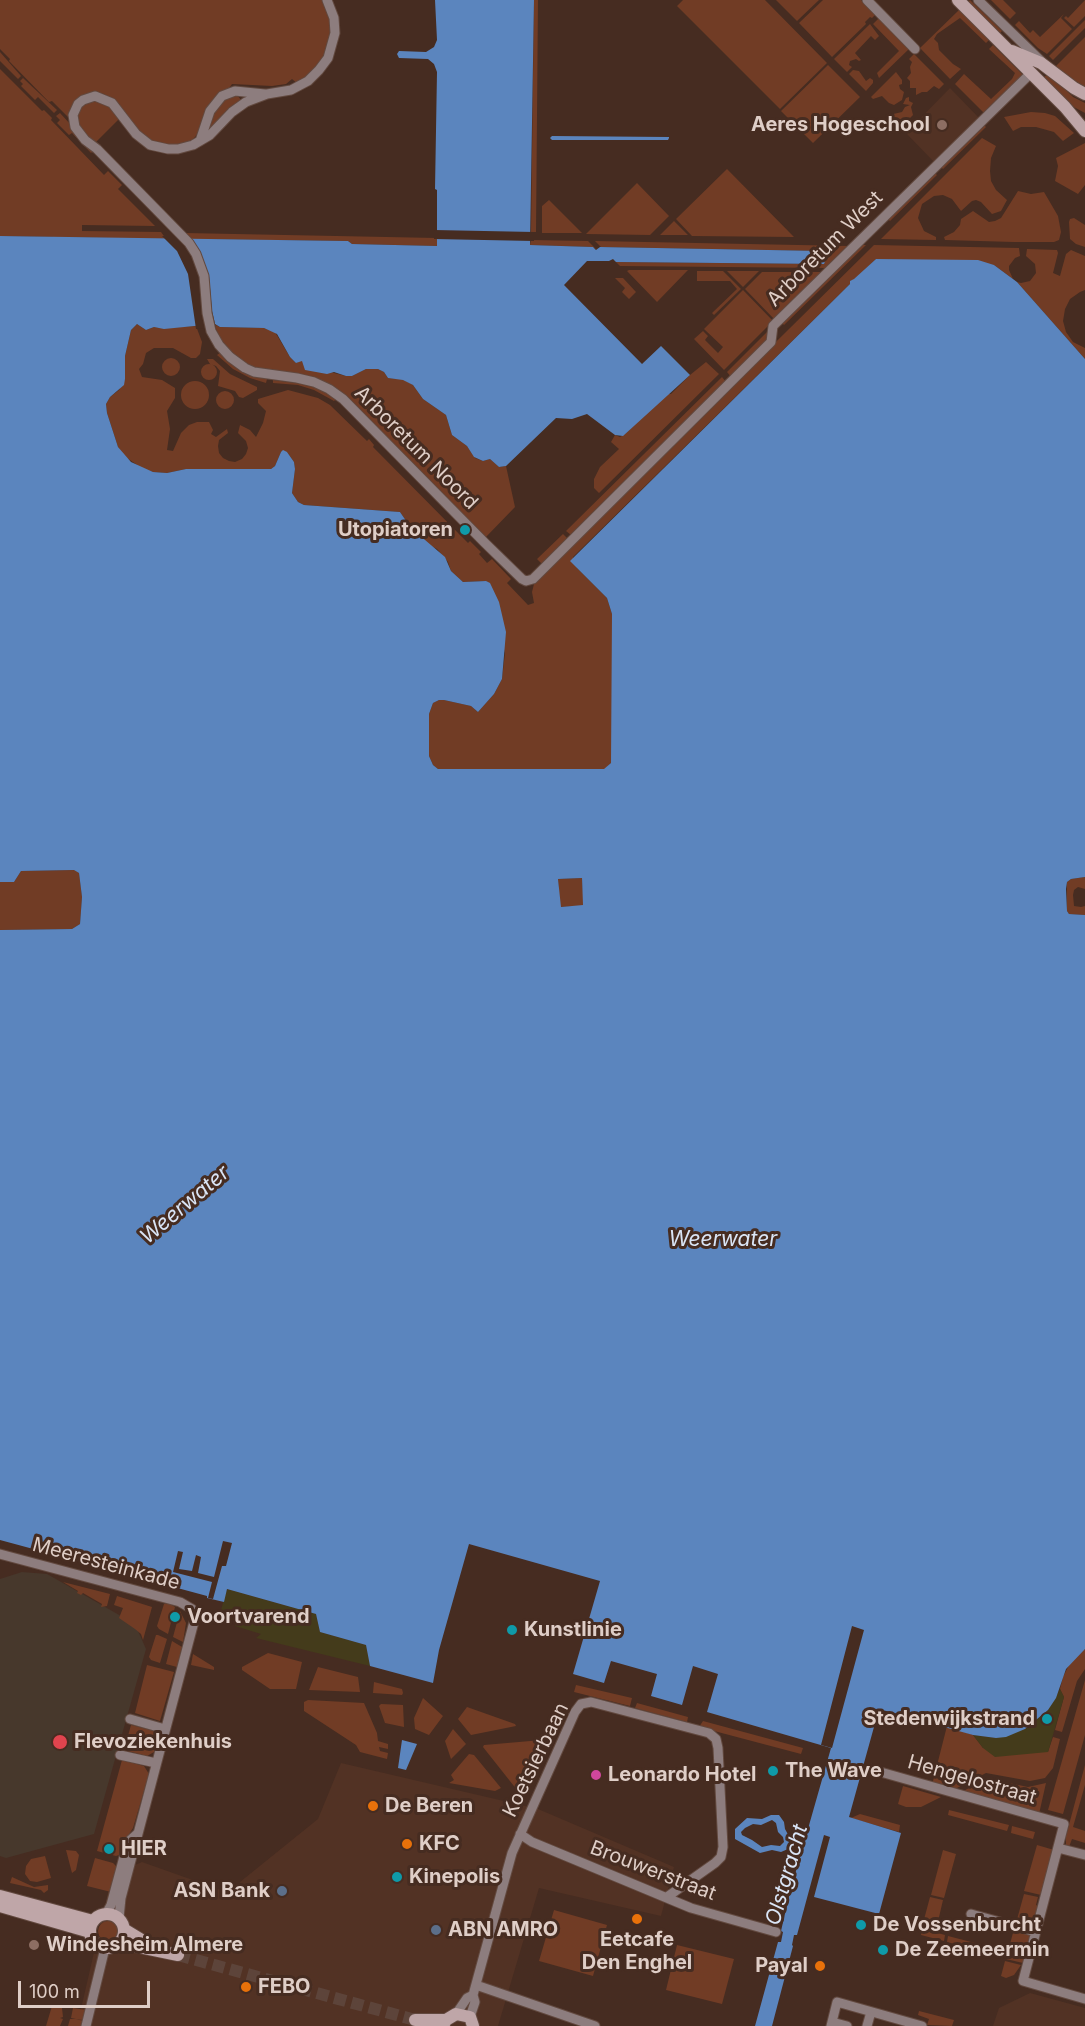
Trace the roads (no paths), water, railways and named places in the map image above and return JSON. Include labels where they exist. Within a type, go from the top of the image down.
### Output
[{"type":"main road","points":[[958,0],[1085,130]]},
{"type":"main road","points":[[1007,50],[1049,68],[1085,94]]},
{"type":"main road","points":[[0,1896],[92,1927]]},
{"type":"main road","points":[[0,1906],[92,1927]]},
{"type":"main road","points":[[125,1930],[120,1943],[114,1947],[105,1948],[95,1942],[92,1927],[100,1916],[106,1914],[115,1916],[119,1918],[125,1930],[153,1949]]},
{"type":"main road","points":[[120,1943],[178,1955]]},
{"type":"main road","points":[[424,2026],[415,2020],[471,2021]]},
{"type":"street","points":[[200,141],[210,111],[222,96],[235,91],[283,93],[301,86],[324,64],[333,45],[335,33],[334,18],[327,0]]},
{"type":"street","points":[[867,0],[915,49]]},
{"type":"street","points":[[978,0],[1049,68]]},
{"type":"street","points":[[1018,39],[1026,63],[1034,76]]},
{"type":"street","name":"Arboretum West","points":[[526,581],[533,579],[771,342],[773,327],[776,323],[1034,76]]},
{"type":"street","points":[[200,141],[214,132],[232,112],[246,102],[267,94]]},
{"type":"street","name":"Arboretum Noord","points":[[200,141],[178,149],[150,145],[136,134],[112,103],[95,96],[78,104],[73,115],[75,126],[85,140],[97,149],[182,234],[196,254],[206,284],[208,322],[215,337],[230,357],[245,368],[262,374],[314,382],[343,399],[485,543],[526,581]]},
{"type":"street","name":"Meeresteinkade","points":[[0,1554],[180,1602],[192,1609],[195,1618],[165,1729]]},
{"type":"street","name":"Koetsierbaan","points":[[520,1834],[581,1704],[591,1702],[709,1733],[716,1739],[718,1748],[723,1847],[721,1857],[667,1897]]},
{"type":"street","points":[[119,1918],[121,1898],[165,1729],[130,1719]]},
{"type":"street","points":[[120,1755],[156,1763]]},
{"type":"street","name":"Hengelostraat","points":[[870,1769],[1064,1824],[1058,1848]]},
{"type":"street","points":[[106,1914],[111,1905],[128,1842],[138,1833]]},
{"type":"street","points":[[448,2020],[467,1998],[473,1995],[477,1986],[512,1853],[520,1834]]},
{"type":"street","name":"Brouwerstraat","points":[[520,1834],[532,1842],[691,1908],[776,1932]]},
{"type":"street","points":[[1085,1855],[1058,1848],[1023,1981],[1085,1999]]},
{"type":"street","points":[[971,1914],[1035,1932]]},
{"type":"street","points":[[86,2026],[105,1948]]},
{"type":"street","points":[[477,1986],[595,2026]]},
{"type":"street","points":[[471,2021],[475,2002],[473,1995]]},
{"type":"street","points":[[847,2026],[832,2024],[837,2002],[922,2026]]},
{"type":"street","points":[[867,2026],[871,2012]]},
{"type":"water","name":"Weerwater","points":[[435,0],[534,0],[530,245],[593,247],[596,250],[600,247],[825,251],[828,254],[824,264],[616,262],[613,259],[587,261],[564,285],[642,364],[661,346],[690,375],[623,436],[615,435],[587,414],[572,419],[556,418],[506,466],[499,467],[490,459],[483,461],[474,457],[467,446],[452,435],[446,415],[423,399],[413,385],[403,380],[388,378],[378,369],[366,369],[352,376],[305,370],[302,361],[296,363],[290,357],[277,334],[264,328],[220,327],[215,324],[164,329],[154,327],[146,330],[137,324],[131,330],[125,356],[124,385],[110,397],[106,404],[118,447],[131,462],[153,472],[167,473],[186,469],[271,469],[283,450],[294,462],[292,493],[298,502],[304,505],[400,512],[411,528],[445,557],[451,571],[463,582],[486,581],[490,583],[499,602],[506,632],[502,679],[494,694],[478,712],[471,706],[444,700],[433,703],[429,714],[429,756],[433,765],[438,769],[604,769],[611,763],[612,614],[607,598],[570,561],[850,284],[850,281],[876,259],[978,260],[994,265],[1017,282],[1085,359],[1085,877],[1071,879],[1067,882],[1066,889],[1069,914],[1085,915],[1085,1649],[1066,1669],[1056,1698],[1048,1710],[1025,1729],[1006,1737],[973,1735],[879,1709],[849,1817],[901,1833],[879,1914],[814,1897],[830,1837],[824,1835],[797,1935],[794,1935],[772,2026],[755,2026],[778,1942],[781,1942],[783,1932],[781,1931],[790,1892],[831,1748],[707,1712],[718,1674],[693,1666],[682,1705],[651,1696],[657,1674],[611,1661],[604,1683],[573,1674],[600,1581],[469,1544],[439,1650],[433,1683],[370,1666],[366,1645],[320,1632],[316,1614],[227,1589],[224,1602],[0,1540],[0,930],[72,929],[80,924],[82,897],[79,873],[74,870],[21,871],[14,882],[0,882],[0,236],[348,241],[352,244],[437,246],[437,190],[435,189],[437,72],[434,64],[428,59],[399,58],[397,54],[399,51],[426,52],[434,47],[437,40]],"holes":[[[582,878],[583,905],[561,907],[558,879]]]},
{"type":"water","points":[[552,136],[669,138],[668,140],[552,140],[550,138]]},
{"type":"water","points":[[402,1740],[417,1744],[406,1770],[398,1768]]},
{"type":"water","points":[[771,1815],[779,1815],[791,1840],[788,1849],[781,1852],[772,1850],[760,1853],[735,1839],[735,1829],[747,1818],[762,1819]],"holes":[[[772,1820],[776,1823],[784,1842],[780,1846],[762,1847],[742,1835],[741,1832],[753,1824],[761,1825]]]},
{"type":"tunnel","points":[[178,1955],[415,2020]]},
{"type":"place","name":"Aeres Hogeschool","points":[[942,125]]},
{"type":"place","name":"Utopiatoren","points":[[465,530]]},
{"type":"place","name":"Voortvarend","points":[[175,1617]]},
{"type":"place","name":"Kunstlinie","points":[[512,1630]]},
{"type":"place","name":"Stedenwijkstrand","points":[[1047,1719]]},
{"type":"place","name":"Flevoziekenhuis","points":[[60,1742]]},
{"type":"place","name":"The Wave","points":[[773,1771]]},
{"type":"place","name":"Leonardo Hotel","points":[[596,1775]]},
{"type":"place","name":"De Beren","points":[[373,1806]]},
{"type":"place","name":"KFC","points":[[407,1844]]},
{"type":"place","name":"HIER","points":[[109,1849]]},
{"type":"place","name":"Kinepolis","points":[[397,1877]]},
{"type":"place","name":"ASN Bank","points":[[282,1891]]},
{"type":"place","name":"Eetcafe Den Enghel","points":[[637,1919]]},
{"type":"place","name":"De Vossenburcht","points":[[861,1925]]},
{"type":"place","name":"ABN AMRO","points":[[436,1930]]},
{"type":"place","name":"Windesheim Almere","points":[[34,1945]]},
{"type":"place","name":"De Zeemeermin","points":[[883,1950]]},
{"type":"place","name":"Payal","points":[[820,1966]]},
{"type":"place","name":"FEBO","points":[[246,1987]]},
{"type":"water label","name":"Olstgracht","points":[[787,1875]]}]
